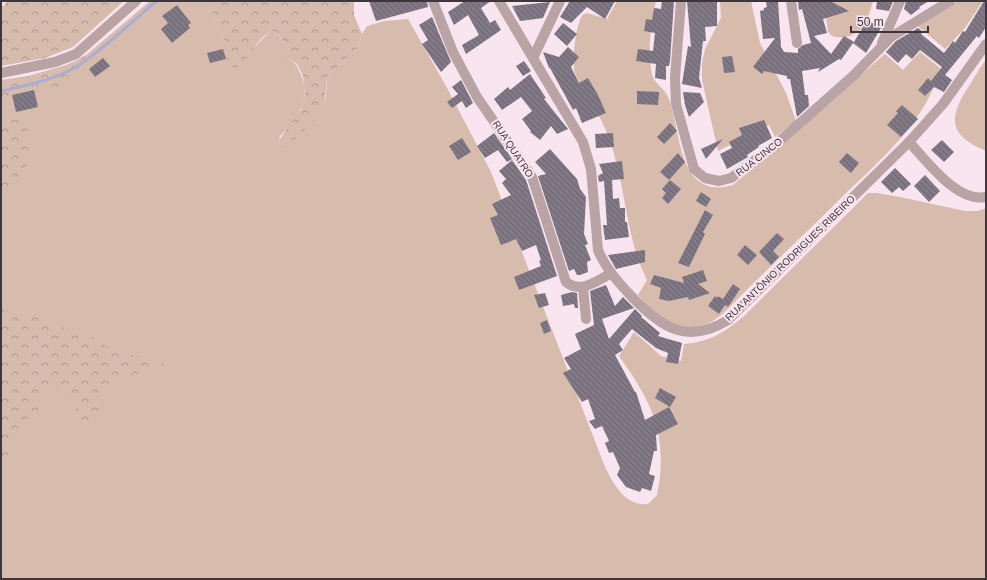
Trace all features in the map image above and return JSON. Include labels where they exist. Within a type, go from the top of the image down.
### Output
[{"type":"street","points":[[1,73],[55,62],[76,54],[136,1]]},
{"type":"street","name":"RUA QUATRO","points":[[433,1],[453,52],[477,97],[532,177],[566,282],[574,286],[583,287]]},
{"type":"street","name":"RUA ANTÔNIO RODRIGUES RIBEIRO","points":[[499,1],[575,127],[588,155],[598,250],[610,274],[652,317],[668,327],[689,333],[718,326],[728,320],[909,142],[943,104],[986,44]]},
{"type":"street","points":[[533,58],[560,1]]},
{"type":"street","name":"RUA CINCO","points":[[681,1],[675,78],[676,104],[694,168],[700,175],[710,179],[723,181],[732,178],[774,146],[854,75],[891,37],[950,1]]},
{"type":"street","points":[[791,1],[797,43]]},
{"type":"street","points":[[881,47],[900,1]]},
{"type":"street","points":[[909,142],[950,185],[973,197],[986,197]]},
{"type":"street","points":[[586,319],[583,287],[610,274]]},
{"type":"green space","points":[[8,1],[124,1],[73,47],[45,58],[1,66],[1,8]]},
{"type":"green space","points":[[150,1],[206,1],[226,45],[252,50],[268,33],[272,31],[282,39],[289,59],[295,63],[298,68],[305,90],[302,107],[298,115],[287,130],[280,136],[279,140],[282,146],[292,142],[316,118],[325,102],[327,77],[358,48],[362,34],[367,26],[384,21],[408,19],[446,86],[491,172],[605,467],[612,481],[621,493],[633,502],[640,504],[648,504],[657,495],[661,455],[659,437],[649,405],[641,389],[619,356],[634,332],[661,356],[681,361],[684,344],[702,341],[717,335],[744,316],[868,193],[900,197],[965,211],[978,211],[986,208],[986,579],[1,579],[1,80],[28,76],[73,63],[86,55]]},
{"type":"green space","points":[[206,1],[354,1],[354,15],[362,34],[358,48],[327,77],[324,110],[287,147],[282,147],[279,140],[301,110],[305,94],[303,76],[297,64],[285,56],[285,49],[281,38],[272,31],[262,37],[239,67],[231,67],[228,64],[224,38]]},
{"type":"green space","points":[[617,1],[656,1],[650,37],[650,56],[653,78],[669,99],[680,145],[692,174],[701,183],[715,187],[733,185],[885,54],[903,70],[920,52],[940,68],[934,87],[925,105],[886,154],[727,310],[714,320],[702,326],[691,328],[680,327],[669,323],[638,295],[647,280],[633,241],[616,160],[601,120],[575,74],[575,42],[582,15],[587,13],[607,19]]},
{"type":"green space","points":[[720,1],[751,1],[760,43],[786,93],[796,121],[775,137],[769,125],[718,151],[702,80],[702,63],[705,49],[721,18]]},
{"type":"green space","points":[[824,1],[873,1],[867,20],[860,30],[850,36],[839,37],[833,36],[828,32]]},
{"type":"green space","points":[[958,1],[983,1],[965,28],[945,49],[918,26]]},
{"type":"green space","points":[[86,55],[79,75],[72,82],[52,89],[19,95],[9,99],[1,107],[1,80],[34,75],[56,69]]},
{"type":"green space","points":[[986,60],[986,151],[964,139],[958,132],[955,124],[955,116],[957,107],[962,97]]},
{"type":"green space","points":[[1,115],[5,118],[22,121],[28,133],[31,150],[30,158],[24,170],[14,181],[1,191]]},
{"type":"green space","points":[[1,308],[6,311],[39,316],[78,334],[86,333],[119,354],[156,358],[162,360],[164,365],[162,368],[129,376],[107,389],[102,397],[103,410],[101,415],[86,429],[78,423],[77,409],[73,404],[50,385],[41,385],[42,409],[18,427],[8,454],[6,457],[1,458]]},
{"type":"building","points":[[369,1],[427,1],[428,7],[376,21]]},
{"type":"building","points":[[465,1],[491,1],[481,8],[490,23],[495,20],[501,30],[466,54],[462,45],[479,35],[468,15],[454,25],[448,12]]},
{"type":"building","points":[[570,1],[615,1],[605,19],[587,7],[571,23],[560,17]]},
{"type":"building","points":[[662,1],[674,1],[670,61],[669,66],[666,66],[666,80],[655,78],[656,64],[636,61],[638,49],[653,51],[655,33],[644,31],[646,19],[652,20],[654,8],[661,9]]},
{"type":"building","points":[[687,1],[717,1],[717,26],[705,27],[706,41],[703,41],[699,78],[702,88],[682,84],[688,46],[691,47]]},
{"type":"building","points":[[778,1],[781,47],[784,52],[798,53],[798,49],[803,45],[811,43],[802,9],[799,10],[798,1],[830,1],[849,11],[823,19],[827,33],[814,36],[831,54],[844,36],[854,42],[867,20],[881,28],[866,53],[853,43],[841,60],[839,59],[818,72],[820,68],[802,71],[805,95],[808,95],[809,106],[797,117],[790,79],[787,79],[787,76],[764,71],[762,74],[753,67],[775,38],[763,39],[760,11],[767,7],[766,2]]},
{"type":"building","points":[[877,1],[893,1],[889,11],[876,9]]},
{"type":"building","points":[[906,1],[929,1],[919,7],[920,8],[911,15],[904,9]]},
{"type":"building","points":[[984,1],[986,1],[986,27],[979,38],[977,36],[945,75],[952,80],[944,92],[934,87],[925,96],[918,90],[928,78],[931,81],[942,67],[920,50],[912,59],[906,54],[898,63],[886,52],[896,41],[918,28],[923,32],[921,34],[944,53],[953,41],[955,43],[963,31],[965,32]]},
{"type":"building","points":[[550,2],[543,18],[520,21],[512,6]]},
{"type":"building","points":[[177,5],[191,23],[188,25],[190,28],[172,43],[161,29],[168,23],[162,16]]},
{"type":"building","points":[[432,17],[451,62],[441,72],[422,44],[428,40],[419,25]]},
{"type":"building","points":[[563,23],[577,34],[567,46],[554,34]]},
{"type":"building","points":[[568,47],[579,57],[571,67],[579,83],[588,78],[606,113],[582,123],[576,108],[573,110],[549,68],[543,52],[559,57]]},
{"type":"building","points":[[223,49],[226,59],[210,63],[207,53]]},
{"type":"building","points":[[732,56],[735,72],[724,73],[722,57]]},
{"type":"building","points":[[103,58],[110,66],[95,77],[89,69]]},
{"type":"building","points":[[524,61],[531,71],[523,76],[516,66]]},
{"type":"building","points":[[530,74],[546,98],[544,99],[568,129],[557,134],[551,126],[540,140],[530,132],[531,131],[522,119],[532,111],[521,97],[502,110],[494,99],[508,87],[510,90]]},
{"type":"building","points":[[461,80],[473,103],[466,108],[462,101],[452,108],[447,102],[458,94],[452,87]]},
{"type":"building","points":[[34,90],[38,107],[16,112],[12,95]]},
{"type":"building","points":[[637,91],[659,92],[658,105],[637,104]]},
{"type":"building","points":[[683,92],[700,93],[704,102],[689,117],[685,105]]},
{"type":"building","points":[[902,105],[918,119],[901,137],[887,125],[898,113],[896,111]]},
{"type":"building","points":[[764,120],[772,138],[758,146],[759,147],[747,155],[748,157],[727,169],[720,154],[732,148],[729,142],[742,135],[739,128]]},
{"type":"building","points":[[670,123],[677,131],[664,144],[657,137]]},
{"type":"building","points":[[494,133],[512,159],[507,162],[498,150],[485,158],[477,146]]},
{"type":"building","points":[[613,133],[614,147],[596,148],[595,134]]},
{"type":"building","points":[[462,138],[471,152],[458,160],[449,146]]},
{"type":"building","points":[[723,139],[706,159],[701,149]]},
{"type":"building","points":[[942,140],[954,152],[944,162],[931,150]]},
{"type":"building","points":[[550,149],[577,179],[580,189],[586,197],[584,234],[588,244],[585,245],[591,260],[587,262],[588,272],[580,275],[577,275],[574,269],[569,271],[538,176],[546,174],[535,162]]},
{"type":"building","points":[[678,153],[685,162],[669,180],[660,172]]},
{"type":"building","points":[[847,153],[859,163],[851,173],[839,162]]},
{"type":"building","points":[[512,160],[526,180],[557,276],[519,290],[514,277],[541,266],[539,261],[541,260],[536,245],[522,251],[516,239],[501,245],[490,218],[498,215],[492,204],[511,195],[502,183],[506,179],[499,171]]},
{"type":"building","points":[[622,161],[624,179],[612,180],[613,199],[619,198],[620,208],[625,208],[625,222],[627,222],[629,237],[605,240],[603,225],[607,225],[604,181],[599,182],[598,176],[603,173],[599,164]]},
{"type":"building","points":[[895,168],[911,184],[903,191],[899,187],[892,193],[881,182]]},
{"type":"building","points":[[925,175],[940,191],[929,202],[914,186]]},
{"type":"building","points":[[670,180],[681,189],[668,204],[662,198],[666,193],[662,189]]},
{"type":"building","points":[[701,192],[711,199],[706,207],[696,201]]},
{"type":"building","points":[[705,210],[713,215],[703,232],[705,234],[689,267],[678,263]]},
{"type":"building","points":[[777,233],[784,239],[773,251],[779,257],[771,265],[759,252]]},
{"type":"building","points":[[745,245],[757,255],[748,265],[737,255]]},
{"type":"building","points":[[645,250],[645,262],[616,269],[608,255]]},
{"type":"building","points":[[703,270],[707,281],[698,284],[710,293],[689,300],[688,297],[669,301],[659,299],[661,288],[650,284],[654,275],[684,283],[682,277]]},
{"type":"building","points":[[733,284],[740,289],[728,307],[725,305],[719,314],[708,306],[715,296],[723,299]]},
{"type":"building","points":[[606,285],[615,306],[623,297],[634,308],[602,319],[609,339],[635,309],[642,316],[641,317],[660,333],[658,336],[682,343],[678,364],[666,362],[668,353],[656,348],[632,329],[619,344],[623,350],[615,355],[636,392],[645,420],[669,407],[678,424],[656,435],[657,451],[654,451],[649,474],[655,476],[651,491],[642,488],[640,492],[626,487],[617,475],[620,468],[613,452],[609,453],[605,443],[609,441],[602,426],[595,429],[589,421],[595,419],[588,399],[582,402],[563,373],[571,369],[564,358],[581,349],[575,334],[594,325],[590,291]]},
{"type":"building","points":[[572,292],[577,293],[578,308],[575,308],[574,304],[563,306],[561,295]]},
{"type":"building","points":[[545,293],[549,305],[539,308],[534,295]]},
{"type":"building","points":[[547,320],[551,331],[544,334],[540,323]]},
{"type":"building","points":[[660,388],[676,397],[670,407],[655,398]]},
{"type":"waterway","points":[[1,91],[48,79],[74,68],[106,45],[157,1]]}]
